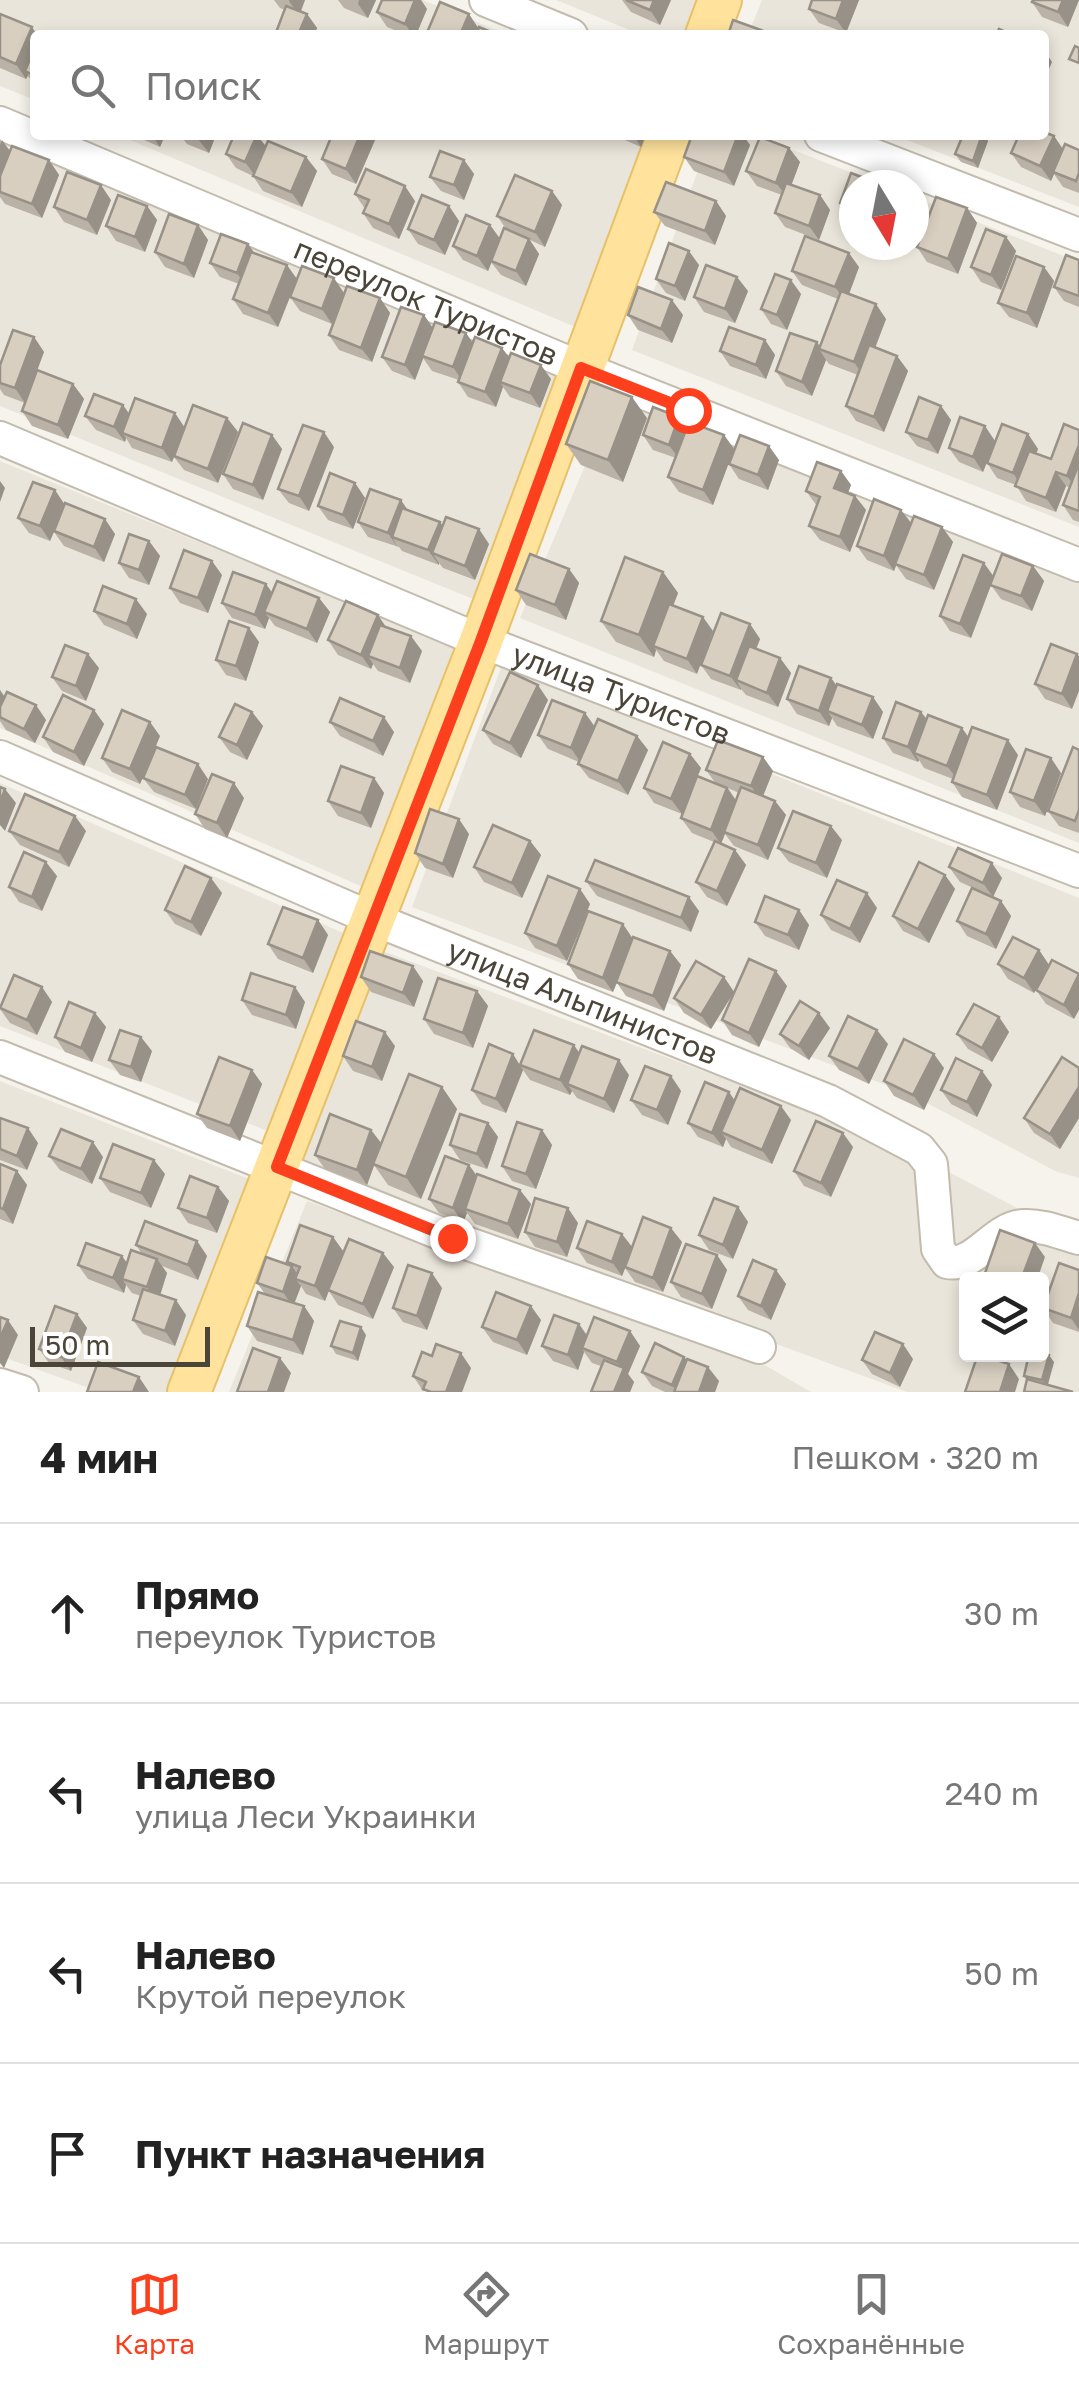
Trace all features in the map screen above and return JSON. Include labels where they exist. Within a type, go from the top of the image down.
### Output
[{"type":"main road","points":[[708,30],[720,0]]},
{"type":"main road","points":[[189,1392],[481,641],[667,140]]},
{"type":"street","points":[[486,0],[559,30]]},
{"type":"street","name":"переулок Туристов","points":[[0,123],[30,136]]},
{"type":"street","name":"переулок Туристов","points":[[40,140],[581,368],[1079,565]]},
{"type":"street","points":[[834,140],[1079,235]]},
{"type":"street","name":"улица Туристов","points":[[0,438],[481,641],[1079,871]]},
{"type":"street","name":"улица Альпинистов","points":[[0,757],[371,918],[828,1101],[920,1149],[932,1174],[938,1250],[947,1262],[962,1262],[1002,1231],[1022,1226],[1042,1227],[1079,1238]]},
{"type":"street","points":[[0,1057],[452,1238],[759,1348]]},
{"type":"street","points":[[0,1384],[22,1392]]},
{"type":"shaded area","points":[[0,0],[423,0],[496,30],[30,30],[30,98],[0,86]]},
{"type":"shaded area","points":[[556,0],[707,0],[696,30],[630,30]]},
{"type":"shaded area","points":[[762,0],[1079,0],[1079,207],[907,140],[1049,140],[1049,30],[750,30]]},
{"type":"shaded area","points":[[130,140],[655,140],[585,331]]},
{"type":"shaded area","points":[[709,140],[768,140],[845,170],[839,170],[839,260],[929,260],[929,203],[1079,262],[1079,527],[632,350]]},
{"type":"shaded area","points":[[0,141],[566,378],[473,599],[0,406]]},
{"type":"shaded area","points":[[614,398],[1079,582],[1079,843],[520,618]]},
{"type":"shaded area","points":[[0,461],[454,646],[365,888],[0,728]]},
{"type":"shaded area","points":[[502,665],[1079,898],[1079,1178],[1055,1171],[910,1094],[412,907]]},
{"type":"shaded area","points":[[0,783],[348,935],[278,1135],[0,1026]]},
{"type":"shaded area","points":[[372,947],[890,1141],[1034,1217],[1079,1230],[1079,1392],[907,1392],[301,1169]]},
{"type":"shaded area","points":[[0,1081],[259,1183],[174,1392],[100,1392],[0,1356]]},
{"type":"shaded area","points":[[307,1201],[763,1364],[811,1392],[229,1392]]},
{"type":"building","points":[[382,0],[415,0],[405,24],[377,12]]},
{"type":"building","points":[[626,0],[654,0],[650,10]]},
{"type":"building","points":[[812,0],[843,0],[836,19],[809,9]]},
{"type":"building","points":[[1033,0],[1063,0],[1058,12]]},
{"type":"building","points":[[440,2],[469,14],[462,30],[428,30]]},
{"type":"building","points":[[286,6],[307,14],[300,30],[277,30]]},
{"type":"building","points":[[0,14],[32,27],[16,64],[0,57]]},
{"type":"building","points":[[733,20],[761,30],[730,30]]},
{"type":"building","points":[[1075,46],[1079,48],[1079,63],[1069,59]]},
{"type":"building","points":[[1049,134],[1054,136],[1040,166],[1011,153],[1017,140],[1049,140]]},
{"type":"building","points":[[232,140],[255,140],[245,162],[226,154]]},
{"type":"building","points":[[330,140],[358,140],[346,169],[322,159]]},
{"type":"building","points":[[690,140],[736,140],[724,172],[684,157]]},
{"type":"building","points":[[759,140],[789,148],[776,183],[746,171]]},
{"type":"building","points":[[961,140],[980,140],[973,161],[955,154]]},
{"type":"building","points":[[268,141],[306,157],[291,192],[253,176]]},
{"type":"building","points":[[1065,144],[1079,150],[1076,181],[1053,172]]},
{"type":"building","points":[[12,146],[49,160],[32,204],[0,192],[0,176]]},
{"type":"building","points":[[440,151],[464,160],[454,185],[430,177]]},
{"type":"building","points":[[366,169],[405,186],[389,224],[363,213],[369,200],[355,194]]},
{"type":"building","points":[[67,172],[101,185],[87,220],[54,207]]},
{"type":"building","points":[[515,175],[552,191],[535,232],[497,216]]},
{"type":"building","points":[[666,182],[716,201],[705,231],[654,212]]},
{"type":"building","points":[[786,183],[820,195],[809,226],[775,213]]},
{"type":"building","points":[[118,195],[147,206],[135,237],[106,226]]},
{"type":"building","points":[[422,195],[449,206],[434,240],[408,229]]},
{"type":"building","points":[[936,197],[967,208],[948,259],[929,252],[929,215]]},
{"type":"building","points":[[169,214],[198,225],[184,264],[155,252]]},
{"type":"building","points":[[466,215],[490,225],[477,256],[453,246]]},
{"type":"building","points":[[504,228],[529,239],[516,271],[491,261]]},
{"type":"building","points":[[986,229],[1006,237],[991,275],[971,267]]},
{"type":"building","points":[[221,234],[248,244],[237,273],[210,263]]},
{"type":"building","points":[[805,236],[839,249],[839,260],[846,260],[835,287],[792,271]]},
{"type":"building","points":[[669,243],[689,251],[675,286],[656,279]]},
{"type":"building","points":[[251,252],[287,265],[268,313],[233,299]]},
{"type":"building","points":[[1066,255],[1079,260],[1079,296],[1054,287]]},
{"type":"building","points":[[1016,256],[1044,267],[1027,313],[998,303]]},
{"type":"building","points":[[706,265],[737,277],[725,309],[694,297]]},
{"type":"building","points":[[302,266],[334,278],[322,309],[290,297]]},
{"type":"building","points":[[775,274],[791,280],[777,315],[761,309]]},
{"type":"building","points":[[347,286],[380,298],[361,348],[329,335]]},
{"type":"building","points":[[638,287],[672,300],[661,329],[628,315]]},
{"type":"building","points":[[841,291],[876,304],[854,362],[819,349]]},
{"type":"building","points":[[401,307],[424,315],[405,365],[382,357]]},
{"type":"building","points":[[435,322],[466,333],[453,367],[422,356]]},
{"type":"building","points":[[729,327],[765,340],[756,365],[720,351]]},
{"type":"building","points":[[13,330],[34,337],[15,388],[0,383],[0,365]]},
{"type":"building","points":[[790,333],[817,342],[802,382],[776,371]]},
{"type":"building","points":[[475,337],[502,348],[485,392],[458,382]]},
{"type":"building","points":[[869,345],[897,356],[874,417],[846,406]]},
{"type":"building","points":[[511,353],[541,365],[530,393],[500,382]]},
{"type":"building","points":[[37,370],[73,384],[58,425],[22,411]]},
{"type":"building","points":[[590,381],[632,397],[608,460],[566,444]]},
{"type":"building","points":[[94,394],[123,405],[114,427],[85,416]]},
{"type":"building","points":[[919,397],[941,406],[928,440],[906,432]]},
{"type":"building","points":[[135,398],[175,413],[162,448],[122,433]]},
{"type":"building","points":[[193,405],[227,418],[208,469],[174,456]]},
{"type":"building","points":[[653,407],[679,417],[669,445],[643,435]]},
{"type":"building","points":[[960,417],[985,426],[973,457],[949,448]]},
{"type":"building","points":[[689,422],[724,435],[703,490],[668,477]]},
{"type":"building","points":[[243,423],[272,435],[253,485],[223,474]]},
{"type":"building","points":[[1002,424],[1028,434],[1013,473],[987,463]]},
{"type":"building","points":[[1064,424],[1079,430],[1079,445],[1067,476],[1056,472],[1046,498],[1015,486],[1029,451],[1051,459]]},
{"type":"building","points":[[303,425],[324,432],[299,496],[278,489]]},
{"type":"building","points":[[740,435],[769,446],[758,475],[729,464]]},
{"type":"building","points":[[817,462],[841,471],[834,488],[855,496],[840,537],[809,526],[820,497],[806,491]]},
{"type":"building","points":[[1079,463],[1079,511],[1063,505]]},
{"type":"building","points":[[330,473],[355,483],[343,515],[318,506]]},
{"type":"building","points":[[33,482],[55,490],[40,526],[18,518]]},
{"type":"building","points":[[370,489],[401,500],[388,533],[358,522]]},
{"type":"building","points":[[874,499],[901,510],[884,556],[857,546]]},
{"type":"building","points":[[65,503],[105,519],[94,547],[54,531]]},
{"type":"building","points":[[402,508],[440,522],[428,550],[392,537]]},
{"type":"building","points":[[914,516],[942,527],[924,575],[895,564]]},
{"type":"building","points":[[446,517],[479,529],[465,566],[432,553]]},
{"type":"building","points":[[129,534],[149,541],[139,570],[119,563]]},
{"type":"building","points":[[184,550],[212,561],[198,598],[170,588]]},
{"type":"building","points":[[530,554],[569,569],[555,605],[516,590]]},
{"type":"building","points":[[1002,554],[1033,566],[1021,596],[990,585]]},
{"type":"building","points":[[963,555],[984,563],[960,624],[940,616]]},
{"type":"building","points":[[625,557],[663,572],[639,635],[601,621]]},
{"type":"building","points":[[233,572],[266,584],[255,615],[222,603]]},
{"type":"building","points":[[277,581],[319,598],[307,629],[264,612]]},
{"type":"building","points":[[103,586],[136,599],[127,624],[94,611]]},
{"type":"building","points":[[346,601],[378,615],[361,655],[328,640]]},
{"type":"building","points":[[669,604],[703,617],[687,659],[653,646]]},
{"type":"building","points":[[721,613],[750,624],[730,676],[701,665]]},
{"type":"building","points":[[229,621],[249,628],[236,666],[216,660]]},
{"type":"building","points":[[380,625],[411,636],[400,668],[368,656]]},
{"type":"building","points":[[1051,644],[1077,654],[1062,694],[1035,684]]},
{"type":"building","points":[[65,645],[88,654],[76,686],[52,677]]},
{"type":"building","points":[[749,646],[780,658],[767,693],[736,680]]},
{"type":"building","points":[[799,666],[831,678],[819,711],[787,699]]},
{"type":"building","points":[[510,672],[538,685],[510,743],[483,730]]},
{"type":"building","points":[[837,684],[873,697],[862,725],[827,711]]},
{"type":"building","points":[[7,692],[36,705],[24,729],[0,717]]},
{"type":"building","points":[[63,695],[94,710],[74,752],[43,737]]},
{"type":"building","points":[[340,698],[384,717],[373,741],[330,722]]},
{"type":"building","points":[[552,700],[585,713],[571,748],[538,735]]},
{"type":"building","points":[[896,702],[921,712],[908,747],[883,738]]},
{"type":"building","points":[[235,704],[252,712],[237,745],[219,737]]},
{"type":"building","points":[[122,710],[150,722],[130,769],[102,758]]},
{"type":"building","points":[[928,715],[962,728],[947,766],[914,753]]},
{"type":"building","points":[[598,719],[637,736],[618,781],[578,764]]},
{"type":"building","points":[[972,727],[1008,740],[987,795],[952,782]]},
{"type":"building","points":[[718,740],[763,757],[751,786],[706,770]]},
{"type":"building","points":[[663,742],[690,754],[671,799],[644,788]]},
{"type":"building","points":[[156,747],[198,764],[185,795],[143,778]]},
{"type":"building","points":[[1073,747],[1079,750],[1079,810],[1075,821],[1048,811]]},
{"type":"building","points":[[1026,749],[1051,758],[1034,801],[1010,792]]},
{"type":"building","points":[[341,766],[374,778],[361,813],[328,801]]},
{"type":"building","points":[[212,774],[234,783],[217,823],[195,814]]},
{"type":"building","points":[[697,776],[727,788],[711,830],[681,818]]},
{"type":"building","points":[[741,787],[775,801],[758,845],[724,832]]},
{"type":"building","points":[[25,794],[75,816],[59,852],[9,831]]},
{"type":"building","points":[[430,809],[459,819],[443,864],[415,853]]},
{"type":"building","points":[[793,811],[831,826],[816,863],[778,848]]},
{"type":"building","points":[[493,825],[530,841],[512,883],[474,867]]},
{"type":"building","points":[[715,841],[735,850],[717,891],[696,882]]},
{"type":"building","points":[[958,848],[992,863],[983,883],[949,867]]},
{"type":"building","points":[[24,852],[46,862],[32,897],[9,887]]},
{"type":"building","points":[[595,860],[689,897],[681,918],[586,881]]},
{"type":"building","points":[[919,862],[945,875],[918,929],[893,916]]},
{"type":"building","points":[[185,866],[211,878],[191,922],[165,910]]},
{"type":"building","points":[[548,876],[580,889],[557,946],[525,933]]},
{"type":"building","points":[[837,880],[867,893],[850,929],[821,915]]},
{"type":"building","points":[[972,888],[1001,901],[986,934],[957,921]]},
{"type":"building","points":[[765,896],[799,910],[788,935],[755,922]]},
{"type":"building","points":[[283,907],[318,920],[303,958],[268,944]]},
{"type":"building","points":[[588,911],[623,924],[603,978],[568,964]]},
{"type":"building","points":[[633,937],[670,951],[653,996],[616,982]]},
{"type":"building","points":[[1013,937],[1039,950],[1024,978],[998,964]]},
{"type":"building","points":[[370,951],[413,966],[403,993],[361,977]]},
{"type":"building","points":[[749,959],[776,971],[749,1033],[722,1020]]},
{"type":"building","points":[[1052,960],[1079,974],[1064,1005],[1036,990]]},
{"type":"building","points":[[696,961],[724,977],[701,1015],[674,998]]},
{"type":"building","points":[[251,973],[295,987],[286,1015],[242,1000]]},
{"type":"building","points":[[14,975],[42,987],[27,1020],[0,1008]]},
{"type":"building","points":[[438,978],[477,991],[463,1033],[424,1019]]},
{"type":"building","points":[[800,1001],[819,1013],[799,1046],[780,1034]]},
{"type":"building","points":[[69,1002],[95,1013],[81,1048],[55,1037]]},
{"type":"building","points":[[974,1004],[999,1017],[982,1048],[957,1034]]},
{"type":"building","points":[[848,1016],[877,1030],[858,1069],[829,1056]]},
{"type":"building","points":[[356,1021],[385,1032],[372,1067],[343,1056]]},
{"type":"building","points":[[120,1030],[141,1037],[131,1067],[109,1060]]},
{"type":"building","points":[[534,1030],[574,1045],[560,1080],[520,1065]]},
{"type":"building","points":[[904,1039],[934,1054],[913,1095],[884,1081]]},
{"type":"building","points":[[489,1044],[513,1054],[496,1099],[472,1090]]},
{"type":"building","points":[[582,1046],[619,1060],[604,1099],[567,1084]]},
{"type":"building","points":[[219,1057],[252,1070],[230,1126],[197,1114]]},
{"type":"building","points":[[1062,1057],[1079,1068],[1079,1087],[1050,1134],[1024,1118]]},
{"type":"building","points":[[956,1058],[982,1071],[967,1102],[941,1090]]},
{"type":"building","points":[[645,1066],[671,1076],[657,1110],[631,1100]]},
{"type":"building","points":[[409,1074],[442,1087],[406,1177],[373,1164]]},
{"type":"building","points":[[705,1082],[729,1092],[712,1133],[688,1123]]},
{"type":"building","points":[[740,1088],[781,1106],[762,1150],[721,1132]]},
{"type":"building","points":[[330,1114],[371,1130],[357,1170],[315,1155]]},
{"type":"building","points":[[460,1114],[488,1123],[477,1154],[450,1145]]},
{"type":"building","points":[[0,1118],[28,1128],[17,1156],[0,1149]]},
{"type":"building","points":[[816,1121],[843,1133],[821,1183],[794,1171]]},
{"type":"building","points":[[517,1122],[542,1130],[526,1174],[502,1166]]},
{"type":"building","points":[[61,1129],[93,1142],[81,1169],[49,1156]]},
{"type":"building","points":[[113,1144],[154,1160],[141,1193],[100,1178]]},
{"type":"building","points":[[445,1156],[469,1165],[453,1208],[429,1199]]},
{"type":"building","points":[[0,1164],[17,1171],[3,1209],[0,1208]]},
{"type":"building","points":[[477,1174],[520,1190],[508,1224],[465,1209]]},
{"type":"building","points":[[190,1176],[218,1187],[207,1218],[178,1208]]},
{"type":"building","points":[[535,1198],[568,1208],[557,1242],[525,1232]]},
{"type":"building","points":[[714,1198],[738,1207],[723,1245],[699,1235]]},
{"type":"building","points":[[643,1217],[671,1228],[653,1278],[625,1267]]},
{"type":"building","points":[[145,1221],[197,1241],[188,1265],[136,1245]]},
{"type":"building","points":[[587,1221],[622,1234],[612,1262],[577,1248]]},
{"type":"building","points":[[300,1225],[333,1237],[315,1286],[295,1279],[300,1267],[287,1262]]},
{"type":"building","points":[[1000,1230],[1035,1243],[1024,1272],[985,1272]]},
{"type":"building","points":[[349,1239],[383,1253],[363,1304],[328,1290]]},
{"type":"building","points":[[86,1243],[122,1256],[113,1278],[78,1265]]},
{"type":"building","points":[[686,1244],[717,1255],[702,1294],[671,1282]]},
{"type":"building","points":[[131,1250],[157,1259],[147,1287],[122,1279]]},
{"type":"building","points":[[266,1257],[292,1266],[283,1292],[257,1283]]},
{"type":"building","points":[[753,1260],[776,1270],[761,1306],[738,1296]]},
{"type":"building","points":[[1059,1263],[1079,1270],[1079,1293],[1071,1318],[1049,1310],[1049,1291]]},
{"type":"building","points":[[408,1265],[432,1273],[417,1316],[393,1308]]},
{"type":"building","points":[[143,1289],[176,1300],[165,1331],[133,1320]]},
{"type":"building","points":[[258,1292],[304,1306],[293,1340],[247,1326]]},
{"type":"building","points":[[496,1292],[531,1306],[517,1340],[482,1327]]},
{"type":"building","points":[[55,1306],[77,1314],[61,1357],[39,1349]]},
{"type":"building","points":[[554,1315],[579,1324],[568,1355],[542,1346]]},
{"type":"building","points":[[0,1317],[8,1320],[0,1338]]},
{"type":"building","points":[[594,1317],[630,1331],[617,1362],[582,1348]]},
{"type":"building","points":[[340,1321],[361,1327],[353,1353],[331,1346]]},
{"type":"building","points":[[875,1332],[903,1344],[890,1373],[862,1360]]},
{"type":"building","points":[[655,1343],[684,1357],[672,1385],[642,1372]]},
{"type":"building","points":[[436,1344],[461,1353],[446,1392],[423,1389],[426,1382],[413,1376],[422,1352],[432,1356]]},
{"type":"building","points":[[253,1348],[280,1358],[268,1392],[237,1392]]},
{"type":"building","points":[[687,1359],[708,1367],[699,1392],[674,1392]]},
{"type":"building","points":[[604,1360],[624,1368],[614,1392],[591,1392]]},
{"type":"building","points":[[98,1362],[139,1377],[133,1392],[87,1392]]},
{"type":"building","points":[[975,1362],[1009,1364],[1000,1392],[965,1392]]},
{"type":"building","points":[[1027,1362],[1047,1362],[1042,1380],[1024,1376]]},
{"type":"building","points":[[1027,1379],[1073,1392],[1024,1392]]},
{"type":"route","points":[[452,1238],[277,1167],[481,641],[581,368],[688,410]]}]
